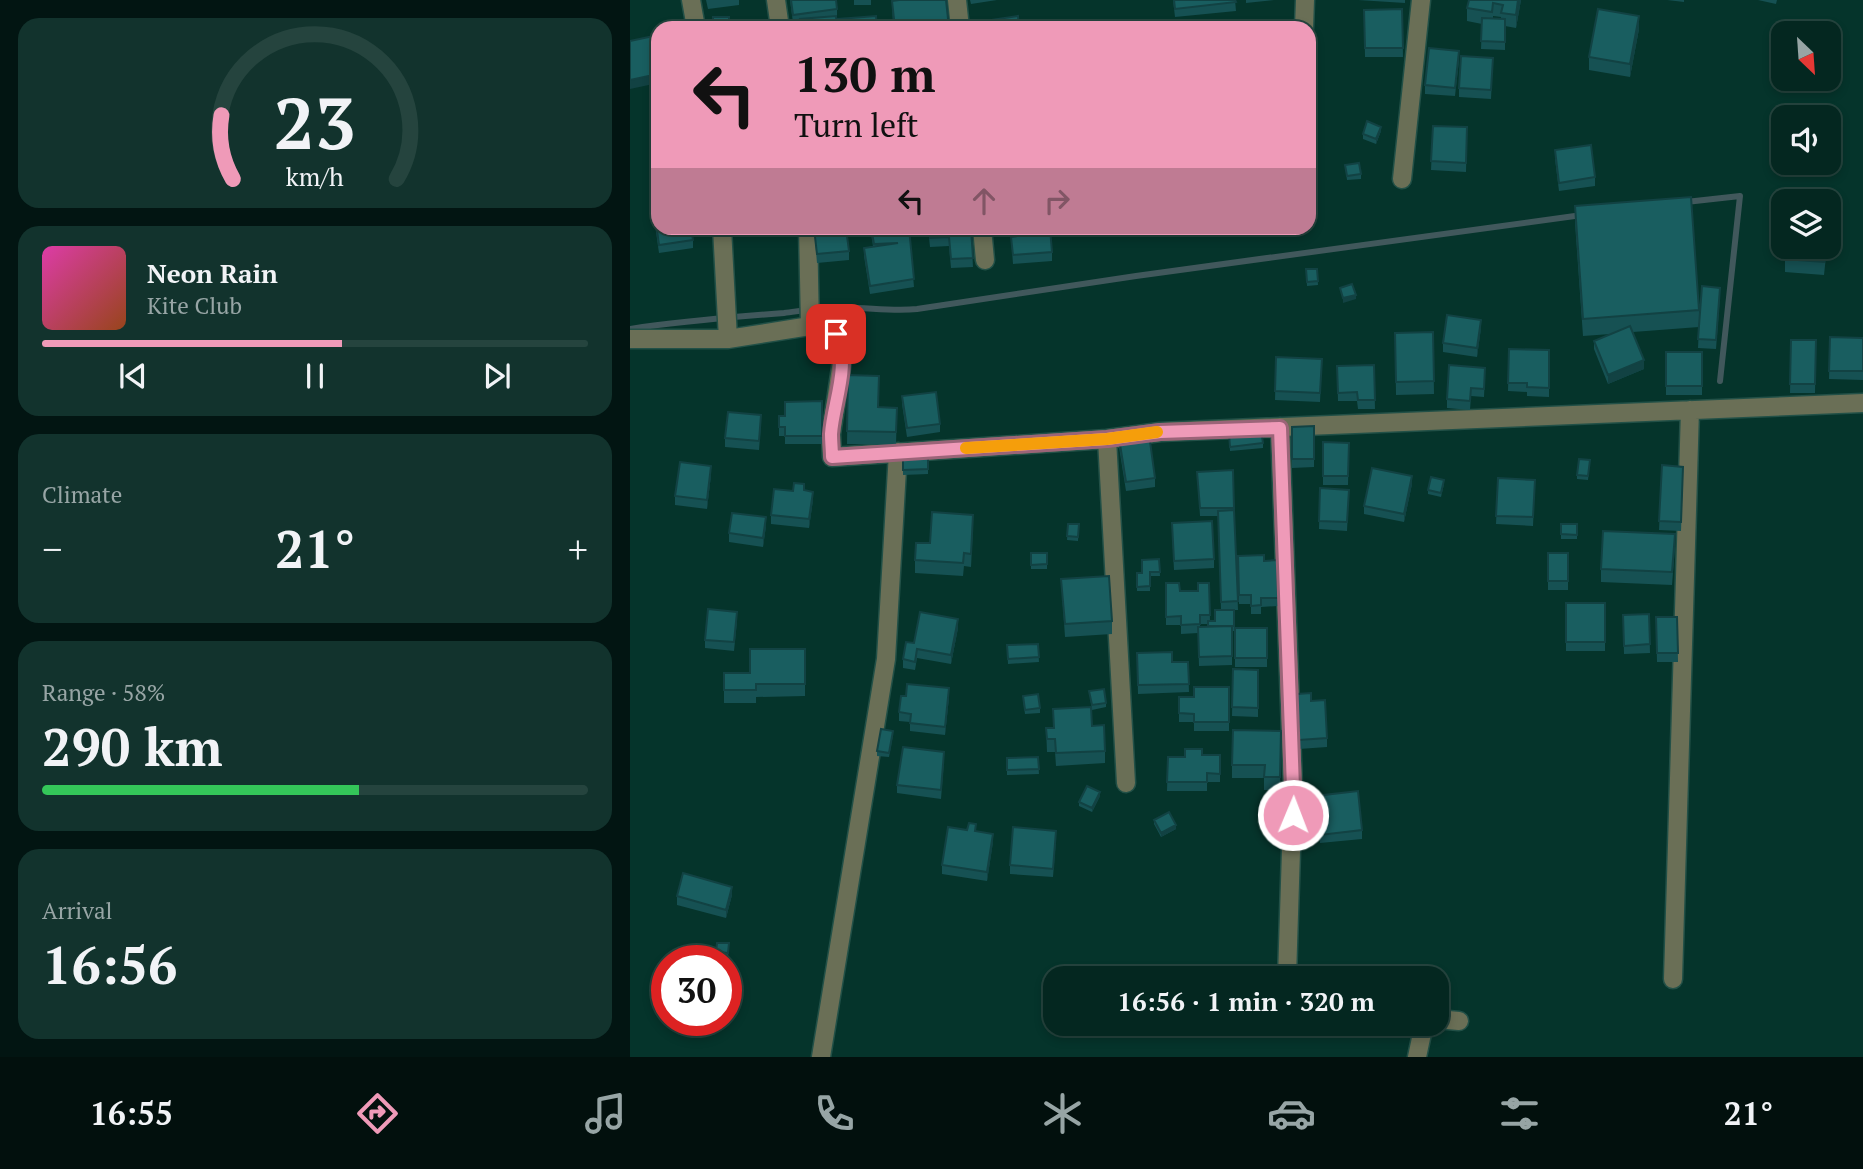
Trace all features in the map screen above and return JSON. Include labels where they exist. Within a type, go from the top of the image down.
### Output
[{"type":"street","points":[[691,0],[695,21]]},
{"type":"street","points":[[776,0],[779,21]]},
{"type":"street","points":[[957,0],[959,21]]},
{"type":"street","points":[[1304,21],[1305,0]]},
{"type":"street","points":[[1402,179],[1421,0]]},
{"type":"street","points":[[722,235],[728,339]]},
{"type":"street","points":[[808,235],[810,326]]},
{"type":"street","points":[[983,235],[985,260]]},
{"type":"street","points":[[630,339],[728,339],[810,326],[828,329],[836,334],[840,342],[842,361],[831,434],[832,457],[1107,439],[1160,432],[1863,403]]},
{"type":"street","points":[[1673,979],[1690,410]]},
{"type":"street","points":[[1280,428],[1293,788],[1287,966]]},
{"type":"street","points":[[1107,439],[1126,783]]},
{"type":"street","points":[[821,1057],[886,659],[898,452]]},
{"type":"street","points":[[1449,1020],[1459,1021]]},
{"type":"street","points":[[1417,1057],[1421,1036]]},
{"type":"building","points":[[791,0],[836,0],[837,9],[793,15]]},
{"type":"building","points":[[946,0],[948,21],[894,21],[892,1]]},
{"type":"building","points":[[1174,0],[1235,0],[1236,2],[1175,9]]},
{"type":"building","points":[[1469,0],[1518,0],[1516,15],[1501,13],[1503,5],[1493,3],[1492,12],[1467,8]]},
{"type":"building","points":[[1402,9],[1403,48],[1365,48],[1364,10]]},
{"type":"building","points":[[1598,9],[1639,16],[1630,64],[1589,57]]},
{"type":"building","points":[[836,16],[836,21],[800,21]]},
{"type":"building","points":[[876,16],[876,21],[838,21]]},
{"type":"building","points":[[1018,16],[1018,21],[984,21]]},
{"type":"building","points":[[713,17],[729,17],[729,21],[713,21]]},
{"type":"building","points":[[1482,18],[1505,19],[1505,42],[1481,41]]},
{"type":"building","points":[[651,36],[651,76],[630,80],[630,41]]},
{"type":"building","points":[[1429,48],[1459,51],[1455,88],[1425,85]]},
{"type":"building","points":[[1461,56],[1493,58],[1491,90],[1459,88]]},
{"type":"building","points":[[1367,121],[1381,127],[1376,139],[1363,134]]},
{"type":"building","points":[[1433,126],[1467,127],[1466,163],[1431,161]]},
{"type":"building","points":[[1591,145],[1595,177],[1559,183],[1555,150]]},
{"type":"building","points":[[1359,163],[1361,174],[1347,176],[1345,165]]},
{"type":"building","points":[[1691,197],[1699,310],[1583,319],[1575,206]]},
{"type":"building","points":[[658,235],[692,235],[693,240],[659,245]]},
{"type":"building","points":[[815,235],[847,235],[849,251],[817,254]]},
{"type":"building","points":[[872,235],[910,235],[914,279],[870,286],[864,248],[898,243],[874,244]]},
{"type":"building","points":[[930,235],[971,235],[973,258],[951,259],[949,237],[930,238]]},
{"type":"building","points":[[1051,235],[1052,252],[1013,255],[1011,237]]},
{"type":"building","points":[[1785,259],[1824,259],[1824,262]]},
{"type":"building","points":[[1306,269],[1317,269],[1318,281],[1307,282]]},
{"type":"building","points":[[1352,284],[1356,295],[1343,298],[1340,288]]},
{"type":"building","points":[[1702,286],[1720,288],[1716,340],[1698,339]]},
{"type":"building","points":[[1447,315],[1481,320],[1477,348],[1443,343]]},
{"type":"building","points":[[1630,326],[1644,360],[1608,375],[1594,341]]},
{"type":"building","points":[[1433,332],[1434,381],[1396,382],[1395,333]]},
{"type":"building","points":[[1830,337],[1863,338],[1863,371],[1829,371]]},
{"type":"building","points":[[1791,340],[1816,340],[1815,384],[1790,384]]},
{"type":"building","points":[[1509,349],[1549,350],[1549,388],[1527,387],[1527,383],[1508,383]]},
{"type":"building","points":[[1666,352],[1702,352],[1702,386],[1666,386]]},
{"type":"building","points":[[1276,357],[1322,359],[1320,393],[1275,391]]},
{"type":"building","points":[[1374,365],[1375,400],[1358,400],[1357,392],[1338,393],[1337,366]]},
{"type":"building","points":[[1449,365],[1485,368],[1484,389],[1471,388],[1470,401],[1447,399]]},
{"type":"building","points":[[848,375],[879,376],[878,407],[897,408],[896,432],[847,431]]},
{"type":"building","points":[[936,392],[940,424],[907,428],[902,396]]},
{"type":"building","points":[[822,401],[822,436],[785,436],[785,427],[779,427],[779,416],[785,416],[785,402]]},
{"type":"building","points":[[728,412],[761,415],[759,441],[725,438]]},
{"type":"building","points":[[1314,426],[1314,459],[1292,459],[1292,427]]},
{"type":"building","points":[[1261,430],[1263,443],[1230,447],[1229,434]]},
{"type":"building","points":[[1149,434],[1155,478],[1126,482],[1119,438]]},
{"type":"building","points":[[1323,442],[1349,443],[1348,476],[1323,476]]},
{"type":"building","points":[[928,451],[928,469],[903,470],[903,452]]},
{"type":"building","points":[[1579,459],[1590,460],[1588,476],[1577,475]]},
{"type":"building","points":[[680,462],[711,466],[707,500],[675,496]]},
{"type":"building","points":[[1662,465],[1683,467],[1681,522],[1659,521]]},
{"type":"building","points":[[1372,468],[1412,476],[1404,514],[1364,506]]},
{"type":"building","points":[[1233,470],[1234,508],[1200,508],[1197,472]]},
{"type":"building","points":[[1431,477],[1444,480],[1441,493],[1428,490]]},
{"type":"building","points":[[1498,478],[1535,480],[1533,517],[1496,516]]},
{"type":"building","points":[[794,483],[804,484],[804,490],[813,492],[809,519],[771,515],[774,489],[793,491]]},
{"type":"building","points":[[1320,488],[1349,490],[1347,522],[1319,521]]},
{"type":"building","points":[[1234,510],[1238,601],[1221,602],[1218,511]]},
{"type":"building","points":[[932,512],[973,515],[971,554],[964,553],[963,563],[915,560],[916,543],[930,543]]},
{"type":"building","points":[[732,513],[766,517],[763,538],[729,533]]},
{"type":"building","points":[[1212,521],[1214,559],[1174,561],[1172,523]]},
{"type":"building","points":[[1068,524],[1079,524],[1078,537],[1067,536]]},
{"type":"building","points":[[1561,524],[1577,524],[1577,535],[1561,534]]},
{"type":"building","points":[[1603,531],[1675,534],[1672,572],[1601,569]]},
{"type":"building","points":[[1031,553],[1047,553],[1047,564],[1031,565]]},
{"type":"building","points":[[1548,553],[1568,553],[1568,581],[1548,581]]},
{"type":"building","points":[[1264,555],[1264,561],[1277,560],[1278,598],[1261,598],[1261,605],[1251,606],[1251,595],[1239,595],[1238,556]]},
{"type":"building","points":[[1159,559],[1160,572],[1150,572],[1150,586],[1137,587],[1137,573],[1142,573],[1142,560]]},
{"type":"building","points":[[1109,576],[1112,621],[1065,624],[1061,579]]},
{"type":"building","points":[[1166,583],[1179,583],[1180,591],[1198,591],[1198,583],[1209,583],[1210,615],[1200,615],[1200,624],[1181,625],[1181,616],[1166,617]]},
{"type":"building","points":[[1566,603],[1605,603],[1605,642],[1566,642]]},
{"type":"building","points":[[708,609],[737,612],[734,642],[705,640]]},
{"type":"building","points":[[1215,610],[1234,610],[1234,626],[1208,626],[1208,621],[1215,621]]},
{"type":"building","points":[[920,612],[958,619],[951,655],[917,649],[915,662],[903,659],[906,642],[914,643]]},
{"type":"building","points":[[1649,614],[1650,644],[1624,646],[1623,615]]},
{"type":"building","points":[[1656,617],[1677,617],[1678,653],[1657,653]]},
{"type":"building","points":[[1232,626],[1232,656],[1199,657],[1198,627]]},
{"type":"building","points":[[1235,628],[1267,628],[1267,658],[1235,658]]},
{"type":"building","points":[[1038,644],[1039,657],[1008,659],[1007,645]]},
{"type":"building","points":[[750,649],[805,649],[805,684],[756,684],[756,690],[724,690],[724,673],[750,673]]},
{"type":"building","points":[[1172,652],[1172,662],[1188,662],[1189,684],[1138,685],[1137,653]]},
{"type":"building","points":[[1233,669],[1258,670],[1258,708],[1232,707]]},
{"type":"building","points":[[907,684],[949,688],[945,727],[910,723],[911,714],[899,712],[901,696],[906,696]]},
{"type":"building","points":[[1194,687],[1229,687],[1229,722],[1194,722],[1194,714],[1179,713],[1179,697],[1194,697]]},
{"type":"building","points":[[1104,689],[1106,703],[1092,705],[1089,691]]},
{"type":"building","points":[[1311,693],[1311,701],[1325,700],[1327,738],[1299,740],[1297,694]]},
{"type":"building","points":[[1038,694],[1040,708],[1025,710],[1023,696]]},
{"type":"building","points":[[1091,707],[1092,726],[1104,725],[1105,751],[1056,753],[1055,739],[1047,739],[1046,728],[1054,728],[1053,709]]},
{"type":"building","points":[[881,729],[893,731],[889,753],[877,751]]},
{"type":"building","points":[[1233,730],[1281,731],[1280,777],[1264,777],[1265,765],[1232,765]]},
{"type":"building","points":[[903,747],[944,752],[941,790],[897,785]]},
{"type":"building","points":[[1185,749],[1202,749],[1202,755],[1220,755],[1220,774],[1207,773],[1207,782],[1167,782],[1168,757],[1185,757]]},
{"type":"building","points":[[1038,757],[1039,769],[1007,770],[1007,758]]},
{"type":"building","points":[[1087,786],[1100,792],[1092,808],[1079,802]]},
{"type":"building","points":[[1358,791],[1362,830],[1320,835],[1317,802],[1324,801],[1324,795]]},
{"type":"building","points":[[1169,812],[1176,825],[1161,833],[1154,820]]},
{"type":"building","points":[[969,823],[976,824],[975,831],[993,834],[987,872],[942,865],[948,827],[967,830]]},
{"type":"building","points":[[1013,827],[1056,831],[1053,869],[1010,865]]},
{"type":"building","points":[[683,873],[732,887],[726,910],[677,896]]},
{"type":"waterway","points":[[1686,202],[1740,196],[1720,381]]},
{"type":"waterway","points":[[630,329],[820,308],[917,309],[1582,215]]},
{"type":"slow traffic","points":[[966,448],[1107,439],[1157,432]]},
{"type":"route","points":[[836,334],[840,342],[842,361],[831,434],[832,457],[1107,439],[1160,432],[1280,428],[1293,815]]}]
